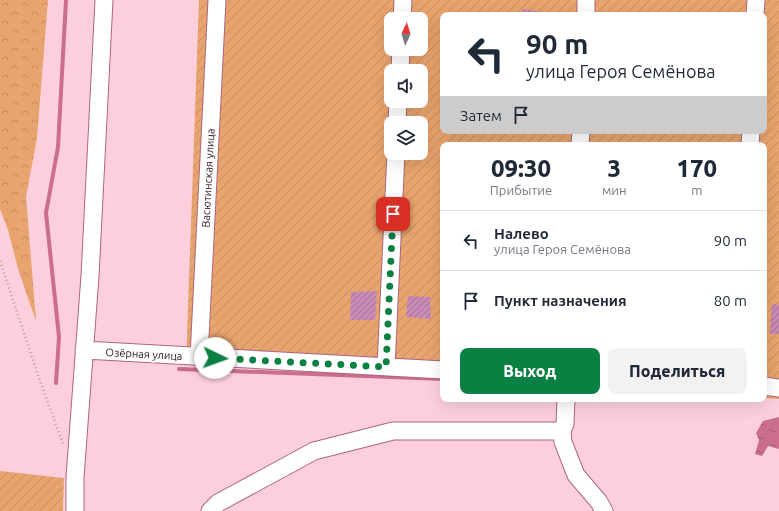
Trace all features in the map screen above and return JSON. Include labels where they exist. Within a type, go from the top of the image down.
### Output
[{"type":"street","points":[[75,511],[75,477],[84,350],[104,0]]},
{"type":"street","name":"Васютинская улица","points":[[199,357],[217,0]]},
{"type":"street","points":[[402,12],[403,0]]},
{"type":"street","points":[[586,0],[586,12]]},
{"type":"street","points":[[755,12],[756,0]]},
{"type":"street","points":[[386,367],[396,160]]},
{"type":"street","name":"Озёрная улица","points":[[84,350],[440,370]]},
{"type":"street","points":[[767,386],[779,388]]},
{"type":"street","points":[[566,402],[565,424],[562,431],[563,442],[576,475],[599,502],[604,511]]},
{"type":"street","points":[[210,511],[218,503],[314,451],[393,431],[562,431]]},
{"type":"path","points":[[0,261],[64,449]]},
{"type":"green space","points":[[0,0],[48,0],[37,138],[26,197],[36,321],[0,209]]},
{"type":"green space","points":[[199,0],[779,0],[779,399],[767,398],[767,142],[440,142],[440,379],[186,364]]},
{"type":"green space","points":[[0,471],[64,478],[63,511],[0,511]]},
{"type":"water","points":[[779,417],[779,449],[768,446],[762,456],[755,454],[759,440],[756,433],[763,421]]},
{"type":"building","points":[[522,9],[542,12],[522,12]]},
{"type":"building","points":[[377,291],[375,320],[350,320],[351,292]]},
{"type":"building","points":[[408,296],[430,297],[431,319],[406,317]]},
{"type":"building","points":[[772,304],[779,305],[779,334],[770,334]]},
{"type":"waterway","points":[[56,383],[59,337],[46,213],[58,147],[66,0]]},
{"type":"waterway","points":[[179,369],[440,379]]},
{"type":"route","points":[[215,358],[386,367],[393,214]]}]
